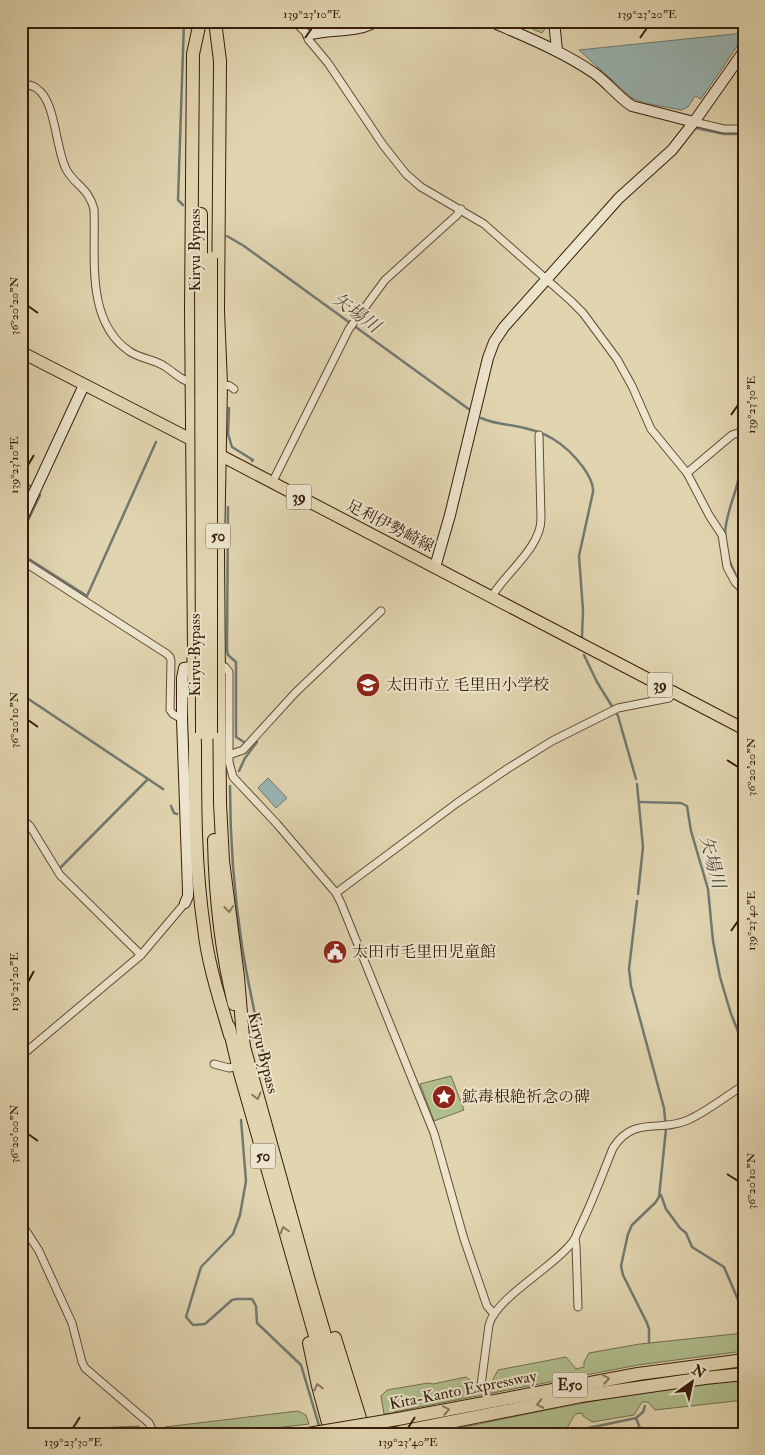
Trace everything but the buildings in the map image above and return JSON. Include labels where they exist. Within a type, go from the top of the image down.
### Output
[{"type":"highway","name":"Kiryu Bypass","points":[[206,258],[214,21]]},
{"type":"highway","name":"50","points":[[214,21],[220,62],[218,311],[222,384],[218,552],[219,746],[223,861],[238,977],[244,1049]]},
{"type":"highway","name":"Kiryu Bypass","points":[[200,22],[206,258],[205,865],[218,969],[230,1035],[303,1277]]},
{"type":"highway","name":"50","points":[[200,22],[193,54],[191,311],[193,666],[197,864],[204,930],[211,969],[230,1035]]},
{"type":"highway","name":"Kiryu Bypass","points":[[206,733],[217,895],[229,984],[343,1434]]},
{"type":"highway","name":"50","points":[[303,1277],[303,1317],[331,1434]]},
{"type":"highway","name":"50","points":[[303,1277],[354,1434]]},
{"type":"highway","name":"50","points":[[303,1277],[323,1302],[365,1434]]},
{"type":"highway","name":"Kita-Kanto Expressway","points":[[396,1428],[628,1375],[744,1360]]},
{"type":"highway","name":"Kita-Kanto Expressway","points":[[308,1434],[396,1428],[581,1396],[744,1374]]},
{"type":"main road","name":"足利伊勢崎線","points":[[21,352],[744,729]]},
{"type":"street","points":[[294,21],[308,35],[308,39],[328,63],[394,161],[414,181],[484,224],[583,313],[617,358],[651,429],[687,473],[722,535],[727,567],[735,582],[744,591]]},
{"type":"street","points":[[308,35],[319,32],[364,28],[376,21]]},
{"type":"street","points":[[490,21],[558,50],[596,75],[625,102],[632,106],[724,129],[744,129]]},
{"type":"street","points":[[554,21],[558,50]]},
{"type":"street","points":[[435,567],[450,516],[488,358],[494,342],[504,327],[619,198],[672,150],[744,51]]},
{"type":"street","points":[[21,83],[37,88],[41,92],[53,114],[59,153],[70,175],[88,192],[92,202],[94,209],[94,264],[97,298],[99,309],[106,325],[121,345],[130,352],[165,366],[185,381],[222,384],[234,390]]},
{"type":"street","points":[[272,483],[349,329],[385,280],[457,215],[461,209]]},
{"type":"street","points":[[21,521],[84,385]]},
{"type":"street","points":[[687,473],[732,435],[744,431]]},
{"type":"street","points":[[492,596],[535,541],[540,529],[539,435]]},
{"type":"street","points":[[21,560],[167,654],[171,661],[170,710],[173,714],[182,718]]},
{"type":"street","points":[[229,756],[243,750],[295,693],[380,610]]},
{"type":"street","points":[[21,1056],[141,955],[188,896],[182,718],[183,670],[193,666],[225,667],[229,672],[230,770],[233,777],[277,824],[336,893],[434,1133],[464,1239],[487,1306],[494,1314]]},
{"type":"street","points":[[336,893],[506,769],[552,741],[615,710],[669,698],[674,692]]},
{"type":"street","points":[[21,818],[30,826],[60,875],[141,955]]},
{"type":"street","points":[[214,1064],[228,1068],[238,1066]]},
{"type":"street","points":[[481,1385],[488,1325],[494,1314],[501,1305],[554,1261],[575,1239],[613,1148],[623,1135],[635,1129],[673,1124],[690,1119],[744,1085]]},
{"type":"street","points":[[22,1226],[39,1251],[72,1323],[85,1368],[149,1423],[152,1434]]},
{"type":"street","points":[[575,1239],[578,1308]]},
{"type":"green space","points":[[514,21],[545,21],[545,29],[542,33]]},
{"type":"green space","points":[[451,1076],[464,1110],[434,1121],[420,1084]]},
{"type":"green space","points":[[744,1333],[744,1351],[638,1365],[384,1414],[381,1396],[387,1390],[428,1383],[433,1384],[466,1377],[474,1383],[476,1388],[490,1385],[498,1370],[566,1357],[576,1369],[584,1367],[584,1362],[589,1353],[640,1344]]},
{"type":"green space","points":[[744,1380],[744,1400],[655,1410],[648,1402],[642,1402],[634,1415],[592,1422],[583,1416],[582,1413],[575,1414],[567,1428],[543,1434],[430,1434],[547,1410],[665,1389]]},
{"type":"green space","points":[[298,1411],[306,1415],[309,1424],[225,1434],[159,1434],[165,1427]]},
{"type":"green space","points":[[139,1426],[144,1434],[21,1434],[21,1427],[72,1429]]},
{"type":"water","points":[[744,33],[743,38],[701,99],[695,96],[688,107],[681,110],[644,103],[632,98],[579,50]]},
{"type":"water","points":[[268,778],[287,798],[276,808],[258,788]]},
{"type":"waterway","name":"矢場川","points":[[183,205],[178,200],[184,21]]},
{"type":"waterway","points":[[696,128],[724,134],[744,134]]},
{"type":"waterway","name":"矢場川","points":[[227,236],[244,246],[470,410]]},
{"type":"waterway","points":[[229,408],[228,434],[232,447],[252,461]]},
{"type":"waterway","name":"矢場川","points":[[481,418],[526,428],[553,439],[576,458],[593,485],[579,556],[583,610],[582,637]]},
{"type":"waterway","points":[[21,554],[87,596],[156,442]]},
{"type":"waterway","points":[[725,535],[726,521],[744,454]]},
{"type":"waterway","points":[[21,480],[30,486]]},
{"type":"waterway","points":[[21,535],[40,495]]},
{"type":"waterway","points":[[228,507],[227,649],[228,655],[236,662],[236,737],[244,742]]},
{"type":"waterway","points":[[729,560],[737,578],[744,586]]},
{"type":"waterway","name":"矢場川","points":[[584,655],[597,682],[618,716],[636,779]]},
{"type":"waterway","points":[[21,694],[163,789]]},
{"type":"waterway","points":[[239,771],[245,758],[257,742]]},
{"type":"waterway","points":[[61,867],[148,779]]},
{"type":"waterway","points":[[637,784],[643,847],[638,894]]},
{"type":"waterway","points":[[230,786],[233,866],[239,926],[269,1081]]},
{"type":"waterway","name":"矢場川","points":[[639,802],[681,803],[687,806],[691,831],[708,889],[713,941],[720,977],[731,1014],[744,1046]]},
{"type":"waterway","points":[[171,806],[174,813],[177,814]]},
{"type":"waterway","points":[[637,901],[629,969],[631,986],[664,1108],[666,1129],[659,1197],[632,1225],[628,1234],[621,1266],[623,1275],[647,1323],[649,1342]]},
{"type":"waterway","points":[[241,1120],[246,1181],[240,1215],[233,1234],[201,1267],[186,1317],[193,1325],[205,1324],[232,1300],[252,1299],[256,1306],[257,1323],[301,1365],[320,1429]]},
{"type":"waterway","points":[[661,1195],[666,1209],[686,1233],[692,1247],[724,1267],[739,1302],[744,1305]]},
{"type":"waterway","points":[[560,1434],[636,1418],[643,1412],[645,1406]]},
{"type":"waterway","points":[[636,1418],[642,1434]]},
{"type":"tunnel","points":[[476,1434],[481,1385]]},
{"type":"place","name":"太田市立 毛里田小学校","points":[[368,685]]},
{"type":"place","name":"太田市毛里田児童館","points":[[335,952]]},
{"type":"place","name":"鉱毒根絶祈念の碑","points":[[444,1097]]}]
